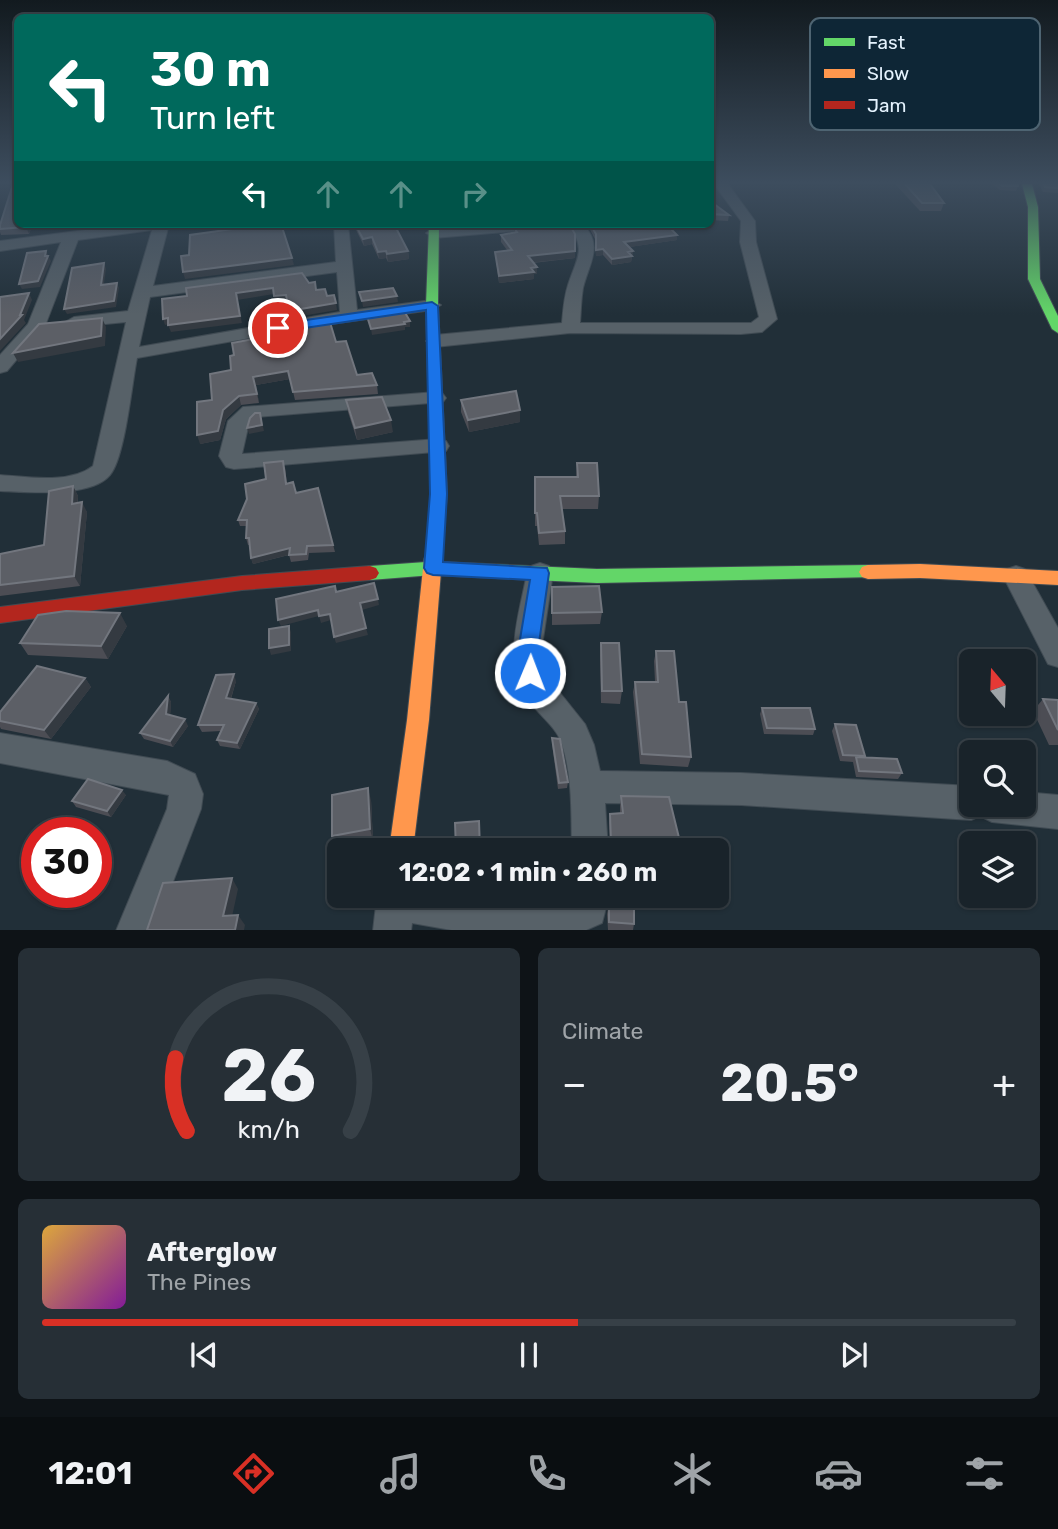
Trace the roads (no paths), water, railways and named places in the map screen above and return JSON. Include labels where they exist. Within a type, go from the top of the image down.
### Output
[{"type":"street","points":[[435,341],[570,328],[756,328],[768,319],[748,242],[748,227]]},
{"type":"street","points":[[1034,227],[1034,277],[1058,330]]},
{"type":"street","points":[[0,246],[133,228]]},
{"type":"street","points":[[0,483],[74,482],[93,478],[102,471],[109,450],[136,316],[162,228]]},
{"type":"street","points":[[341,228],[349,316]]},
{"type":"street","points":[[403,838],[418,720],[439,494],[432,306],[434,228]]},
{"type":"street","points":[[570,328],[575,288],[588,252],[585,235],[579,228]]},
{"type":"street","points":[[0,367],[36,326],[57,267],[72,236]]},
{"type":"street","points":[[142,293],[345,266]]},
{"type":"street","points":[[130,354],[349,316],[432,306]]},
{"type":"street","points":[[36,326],[136,316]]},
{"type":"street","points":[[436,398],[250,411],[239,421],[230,456],[234,462],[438,446]]},
{"type":"street","points":[[0,615],[242,583],[433,568],[674,576],[920,571],[1058,578]]},
{"type":"street","points":[[540,573],[527,657],[530,673],[538,690],[575,736],[585,787],[589,838]]},
{"type":"street","points":[[1016,576],[1058,655]]},
{"type":"street","points":[[0,748],[167,777],[183,785],[186,794],[184,808],[135,930]]},
{"type":"street","points":[[585,787],[741,789],[959,802]]},
{"type":"street","points":[[1036,810],[1058,812]]},
{"type":"street","points":[[394,910],[487,916],[577,916],[589,908]]}]
